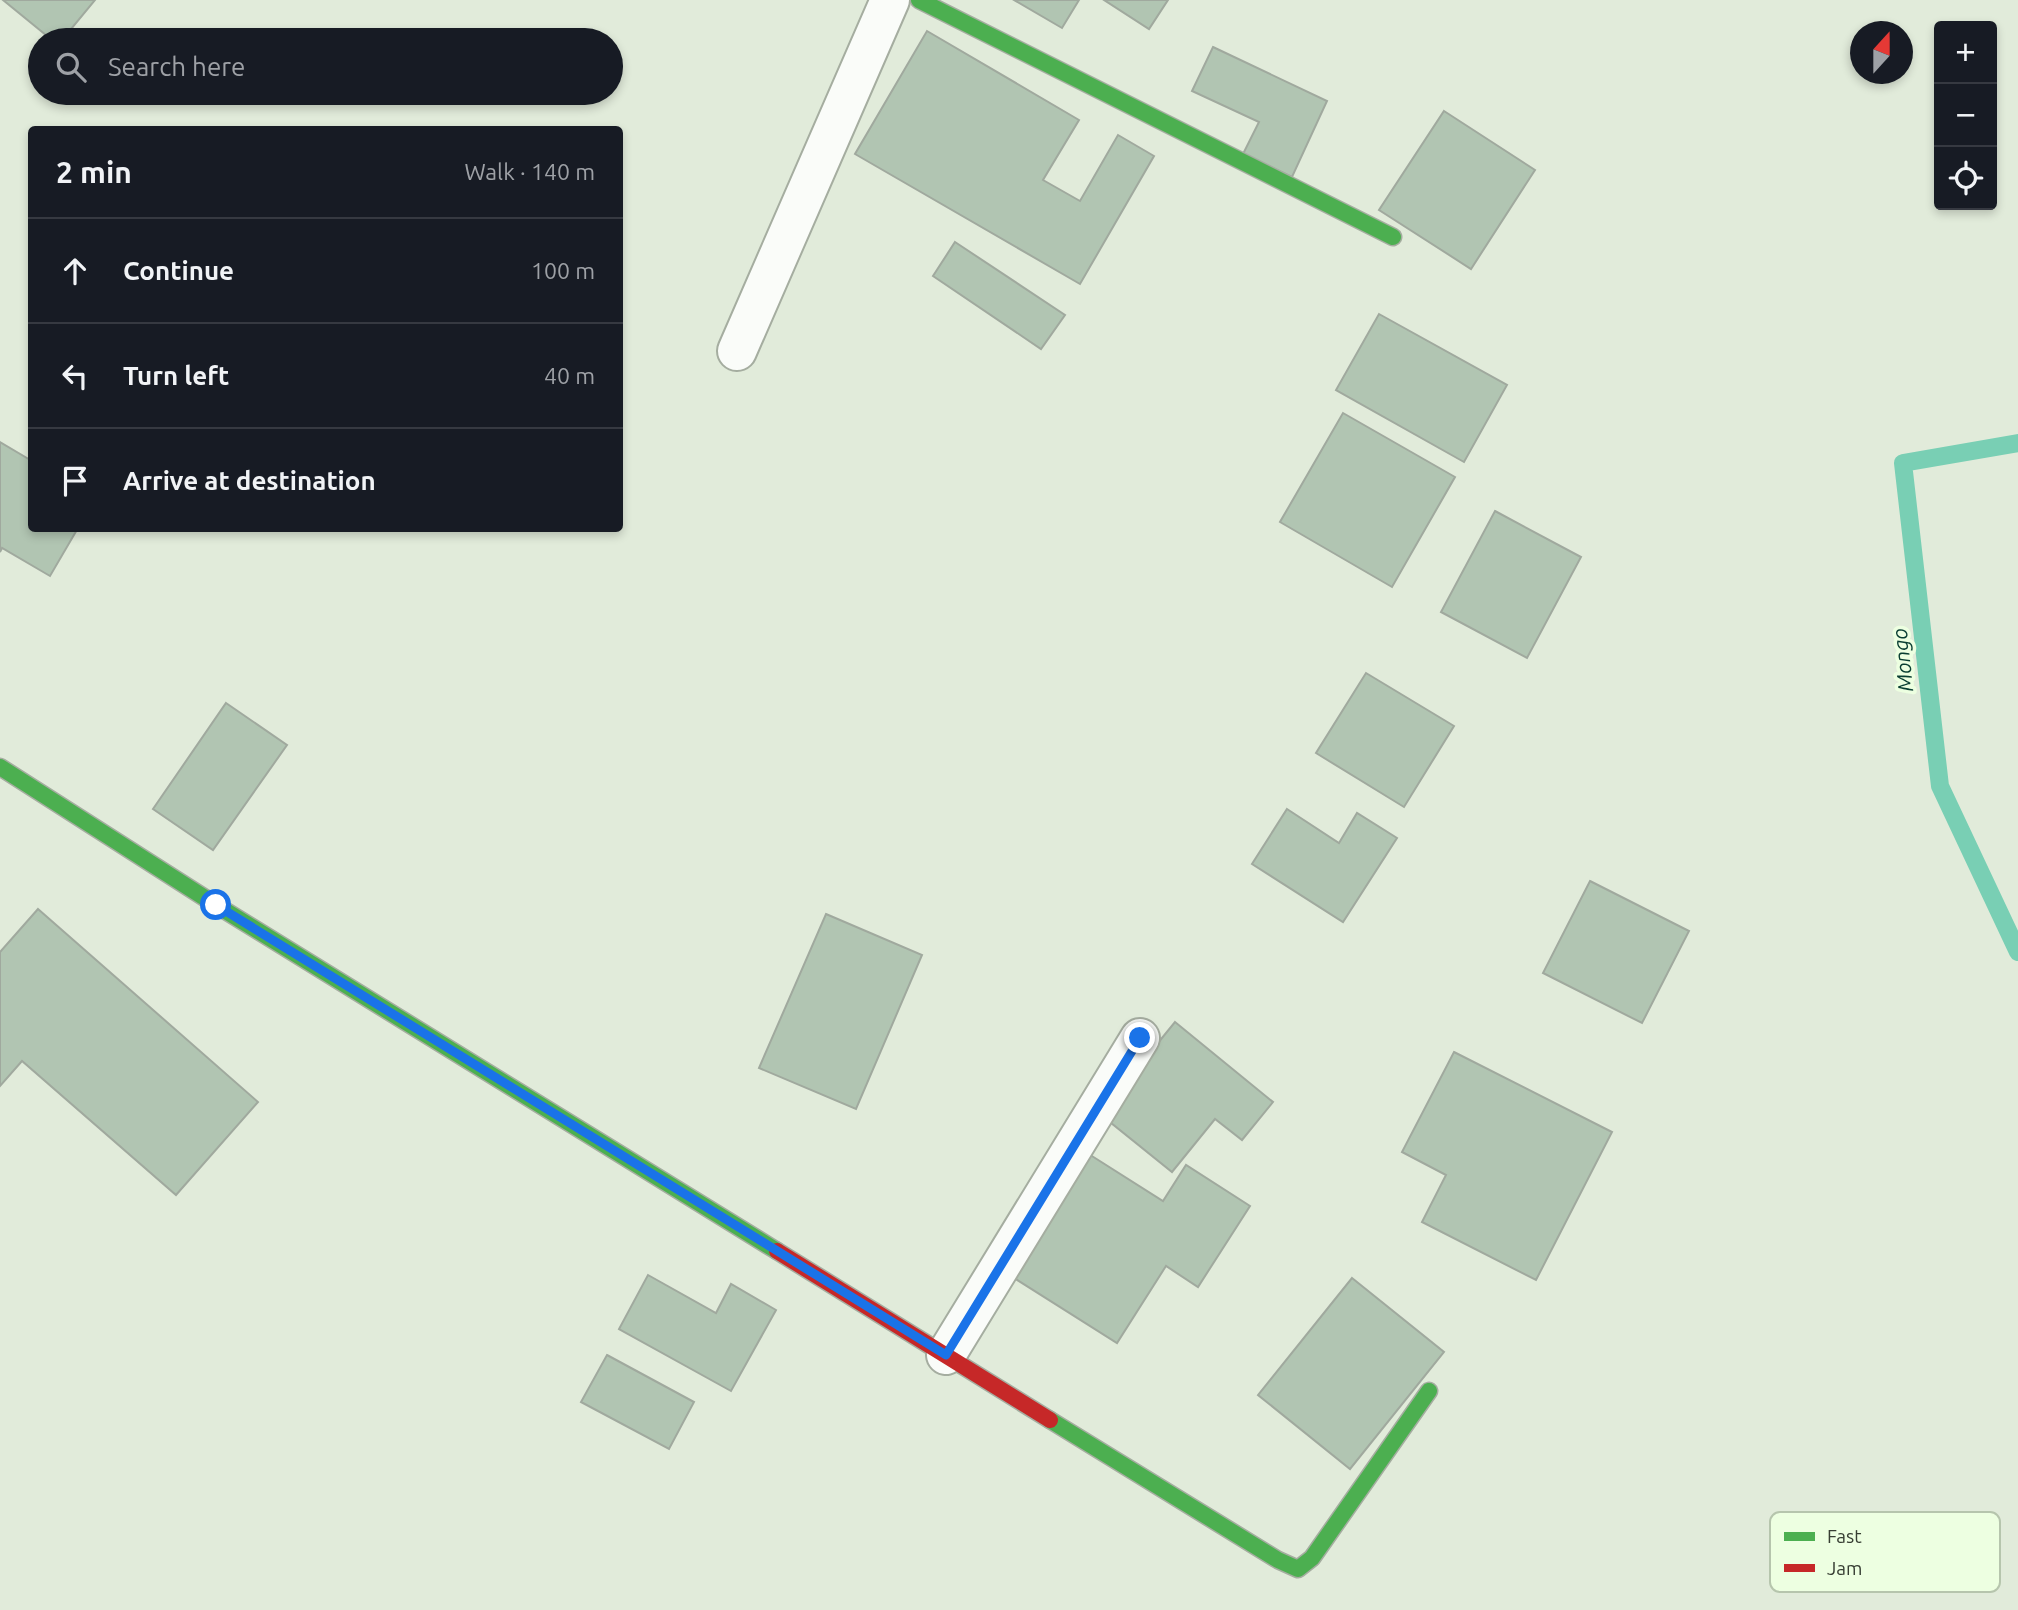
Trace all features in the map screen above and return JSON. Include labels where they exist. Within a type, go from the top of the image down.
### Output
[{"type":"street","points":[[737,351],[890,0]]},
{"type":"street","points":[[919,0],[1392,237]]},
{"type":"street","points":[[0,767],[216,905],[1278,1560],[1298,1569],[1312,1558],[1429,1391]]},
{"type":"street","points":[[946,1355],[1140,1038]]},
{"type":"building","points":[[3,0],[95,0],[72,28],[37,28]]},
{"type":"building","points":[[1014,0],[1079,0],[1062,28]]},
{"type":"building","points":[[1104,0],[1168,0],[1149,29]]},
{"type":"building","points":[[927,31],[1079,120],[1043,180],[1080,201],[1118,135],[1154,156],[1080,284],[855,154]]},
{"type":"building","points":[[1213,47],[1327,101],[1292,177],[1243,154],[1259,122],[1192,91]]},
{"type":"building","points":[[1444,111],[1535,170],[1471,269],[1379,210]]},
{"type":"building","points":[[955,242],[1065,315],[1041,349],[933,276]]},
{"type":"building","points":[[1379,314],[1507,385],[1464,462],[1336,390]]},
{"type":"building","points":[[1343,413],[1455,477],[1392,587],[1280,522]]},
{"type":"building","points":[[0,442],[28,459],[28,532],[76,532],[50,576],[2,548],[0,552]]},
{"type":"building","points":[[1495,511],[1581,557],[1527,658],[1441,612]]},
{"type":"building","points":[[1366,673],[1454,726],[1404,807],[1316,753]]},
{"type":"building","points":[[226,703],[287,745],[213,850],[153,809]]},
{"type":"building","points":[[1287,809],[1339,843],[1357,813],[1397,838],[1343,922],[1252,864]]},
{"type":"building","points":[[1590,881],[1689,931],[1642,1023],[1543,973]]},
{"type":"building","points":[[38,909],[258,1102],[176,1195],[22,1061],[0,1086],[0,952]]},
{"type":"building","points":[[826,914],[922,955],[856,1109],[759,1068]]},
{"type":"building","points":[[1175,1022],[1273,1102],[1242,1140],[1215,1119],[1172,1172],[1100,1114]]},
{"type":"building","points":[[1454,1052],[1612,1132],[1536,1280],[1422,1222],[1446,1175],[1402,1152]]},
{"type":"building","points":[[1084,1151],[1163,1201],[1186,1165],[1250,1206],[1198,1287],[1166,1266],[1117,1343],[1006,1273]]},
{"type":"building","points":[[648,1275],[716,1313],[731,1284],[776,1310],[731,1391],[619,1329]]},
{"type":"building","points":[[1352,1278],[1444,1352],[1350,1469],[1258,1395]]},
{"type":"building","points":[[607,1355],[694,1402],[669,1449],[581,1402]]},
{"type":"waterway","name":"Mongo","points":[[2018,443],[1903,463],[1940,786],[2018,952]]},
{"type":"traffic: fast","points":[[919,0],[1393,237]]},
{"type":"traffic: fast","points":[[0,767],[216,905],[777,1251]]},
{"type":"traffic: fast","points":[[1050,1420],[1278,1560],[1298,1569],[1312,1558],[1429,1391]]},
{"type":"traffic: jam","points":[[777,1251],[1050,1420]]},
{"type":"route","points":[[216,905],[946,1355],[1140,1038]]}]
